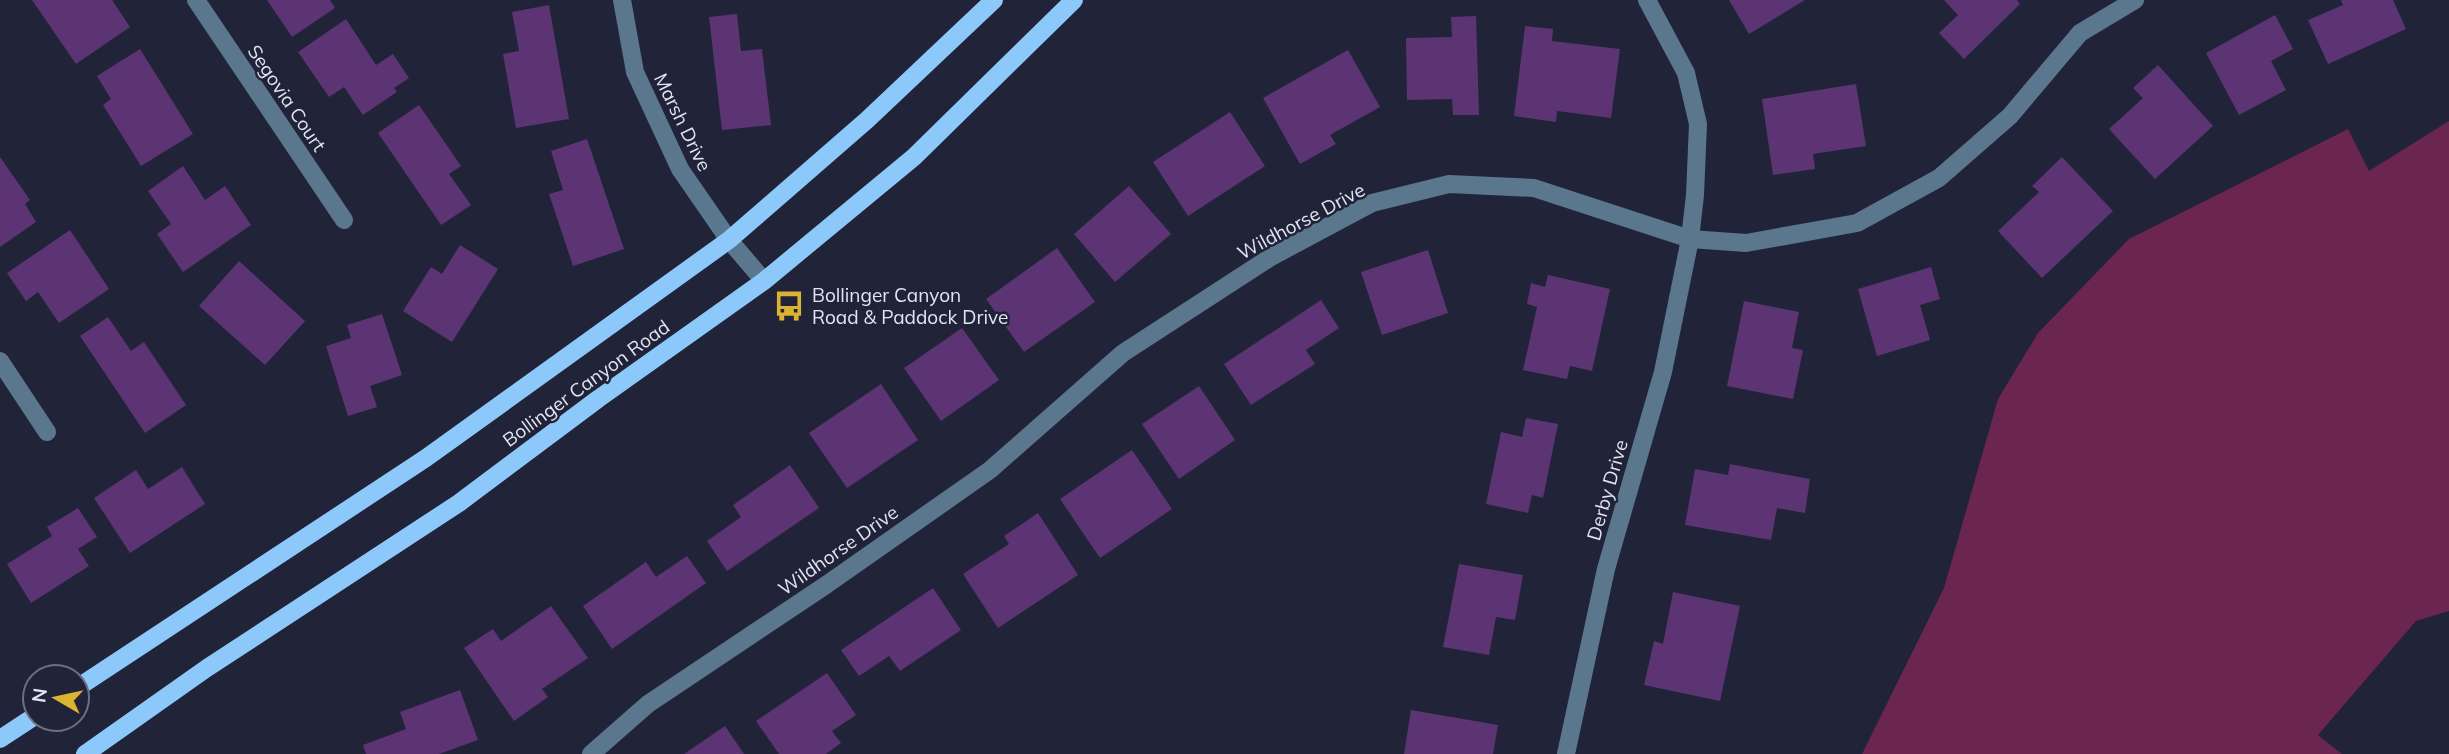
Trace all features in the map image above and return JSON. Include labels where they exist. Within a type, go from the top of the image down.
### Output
[{"type":"main road","name":"Bollinger Canyon Road","points":[[91,679],[426,458],[729,240],[867,120],[994,0]]},
{"type":"main road","name":"Bollinger Canyon Road","points":[[85,754],[207,668],[458,503],[764,281],[914,158],[1074,0]]},
{"type":"main road","points":[[0,739],[21,725]]},
{"type":"street","name":"Segovia Court","points":[[196,0],[344,220]]},
{"type":"street","name":"Marsh Drive","points":[[622,0],[635,72],[680,169],[729,240],[764,281]]},
{"type":"street","name":"Derby Drive","points":[[1566,754],[1606,569],[1663,372],[1690,239],[1695,195],[1698,124],[1686,73],[1647,0]]},
{"type":"street","name":"Wildhorse Drive","points":[[591,754],[648,704],[990,470],[1123,353],[1271,257],[1372,204],[1449,184],[1534,188],[1690,239],[1746,243],[1857,223],[1939,178],[2010,116],[2080,33],[2135,0]]},
{"type":"street","points":[[0,361],[47,432]]},
{"type":"shaded area","points":[[2449,121],[2449,611],[2416,621],[2318,735],[2342,754],[1862,754],[1944,588],[1998,399],[2038,333],[2129,239],[2348,129],[2369,171]]},
{"type":"building","points":[[32,0],[112,0],[130,27],[76,64]]},
{"type":"building","points":[[267,0],[330,0],[335,8],[292,37]]},
{"type":"building","points":[[1729,0],[1805,0],[1749,34]]},
{"type":"building","points":[[1944,0],[2017,0],[2020,4],[1964,59],[1939,33],[1958,15]]},
{"type":"building","points":[[2341,0],[2393,0],[2406,29],[2328,64],[2308,20],[2343,5]]},
{"type":"building","points":[[549,5],[569,119],[516,128],[503,54],[519,51],[512,12]]},
{"type":"building","points":[[737,14],[741,51],[762,49],[771,125],[722,130],[709,17]]},
{"type":"building","points":[[2275,15],[2293,49],[2271,61],[2286,90],[2239,115],[2206,53]]},
{"type":"building","points":[[1476,16],[1479,115],[1453,115],[1452,99],[1407,100],[1406,38],[1452,37],[1451,17]]},
{"type":"building","points":[[346,19],[376,65],[393,54],[409,78],[394,88],[397,92],[363,115],[344,87],[329,97],[298,52]]},
{"type":"building","points":[[1525,26],[1553,29],[1552,41],[1620,49],[1611,118],[1557,111],[1556,122],[1514,116]]},
{"type":"building","points":[[140,49],[193,134],[141,166],[103,105],[111,99],[97,76]]},
{"type":"building","points":[[1348,50],[1380,107],[1330,135],[1336,144],[1300,164],[1263,98]]},
{"type":"building","points":[[2158,65],[2213,126],[2155,179],[2109,129],[2143,98],[2133,88]]},
{"type":"building","points":[[1856,84],[1866,146],[1813,154],[1815,169],[1773,175],[1762,99]]},
{"type":"building","points":[[419,105],[461,166],[449,174],[471,205],[441,225],[378,133]]},
{"type":"building","points":[[1230,112],[1265,166],[1188,216],[1153,162]]},
{"type":"building","points":[[587,139],[624,249],[573,266],[549,194],[563,190],[551,151]]},
{"type":"building","points":[[0,157],[30,200],[25,204],[36,222],[0,247]]},
{"type":"building","points":[[2062,157],[2113,211],[2042,278],[1998,231],[2039,192],[2032,186]]},
{"type":"building","points":[[183,166],[205,200],[225,186],[251,225],[183,272],[157,234],[171,224],[148,191]]},
{"type":"building","points":[[1129,186],[1171,234],[1115,282],[1074,234]]},
{"type":"building","points":[[70,230],[109,289],[59,323],[38,292],[26,301],[7,273]]},
{"type":"building","points":[[460,245],[498,269],[452,342],[403,311],[431,267],[442,274]]},
{"type":"building","points":[[1057,248],[1095,302],[1024,352],[986,299]]},
{"type":"building","points":[[1428,250],[1448,313],[1382,335],[1361,272]]},
{"type":"building","points":[[239,261],[305,321],[265,365],[199,306]]},
{"type":"building","points":[[1931,267],[1940,299],[1920,305],[1930,340],[1877,356],[1858,289]]},
{"type":"building","points":[[1548,275],[1610,289],[1592,371],[1570,366],[1567,379],[1523,370],[1537,307],[1527,304],[1531,283],[1545,287]]},
{"type":"building","points":[[1321,300],[1339,328],[1306,350],[1315,364],[1251,405],[1224,364]]},
{"type":"building","points":[[1744,301],[1799,312],[1792,348],[1803,350],[1793,399],[1727,386]]},
{"type":"building","points":[[382,314],[402,375],[370,386],[377,407],[348,416],[326,346],[351,338],[347,325]]},
{"type":"building","points":[[108,317],[131,351],[144,342],[186,405],[145,433],[80,336]]},
{"type":"building","points":[[962,328],[999,380],[941,421],[904,368]]},
{"type":"building","points":[[881,384],[918,440],[847,488],[809,433]]},
{"type":"building","points":[[1199,386],[1235,440],[1179,479],[1142,424]]},
{"type":"building","points":[[1526,418],[1558,424],[1543,498],[1532,495],[1528,513],[1486,504],[1501,432],[1522,437]]},
{"type":"building","points":[[1132,450],[1172,509],[1100,558],[1060,499]]},
{"type":"building","points":[[1730,464],[1810,479],[1805,513],[1777,508],[1771,540],[1685,525],[1695,469],[1728,475]]},
{"type":"building","points":[[790,465],[819,508],[727,571],[707,541],[741,517],[733,505]]},
{"type":"building","points":[[182,467],[205,504],[130,553],[94,498],[136,470],[148,489]]},
{"type":"building","points":[[78,508],[97,537],[78,549],[89,566],[31,603],[7,564],[52,536],[47,527]]},
{"type":"building","points":[[1038,513],[1078,575],[998,628],[963,574],[1009,544],[1004,536]]},
{"type":"building","points":[[687,556],[706,583],[612,649],[583,606],[646,562],[656,577]]},
{"type":"building","points":[[1459,564],[1523,575],[1515,620],[1496,617],[1489,655],[1443,647]]},
{"type":"building","points":[[933,588],[961,630],[900,671],[889,656],[859,676],[841,650]]},
{"type":"building","points":[[1673,592],[1740,606],[1720,701],[1644,685],[1654,641],[1663,644]]},
{"type":"building","points":[[551,606],[588,658],[542,689],[548,697],[514,721],[464,648],[493,629],[501,641]]},
{"type":"building","points":[[827,673],[856,715],[832,731],[841,743],[826,754],[779,754],[756,721]]},
{"type":"building","points":[[460,690],[478,740],[439,754],[366,754],[363,745],[406,729],[400,712]]},
{"type":"building","points":[[1411,710],[1498,725],[1493,754],[1404,754]]},
{"type":"building","points":[[725,726],[744,754],[684,754]]},
{"type":"place","name":"Bollinger Canyon Road & Paddock Drive","points":[[789,306]]}]
